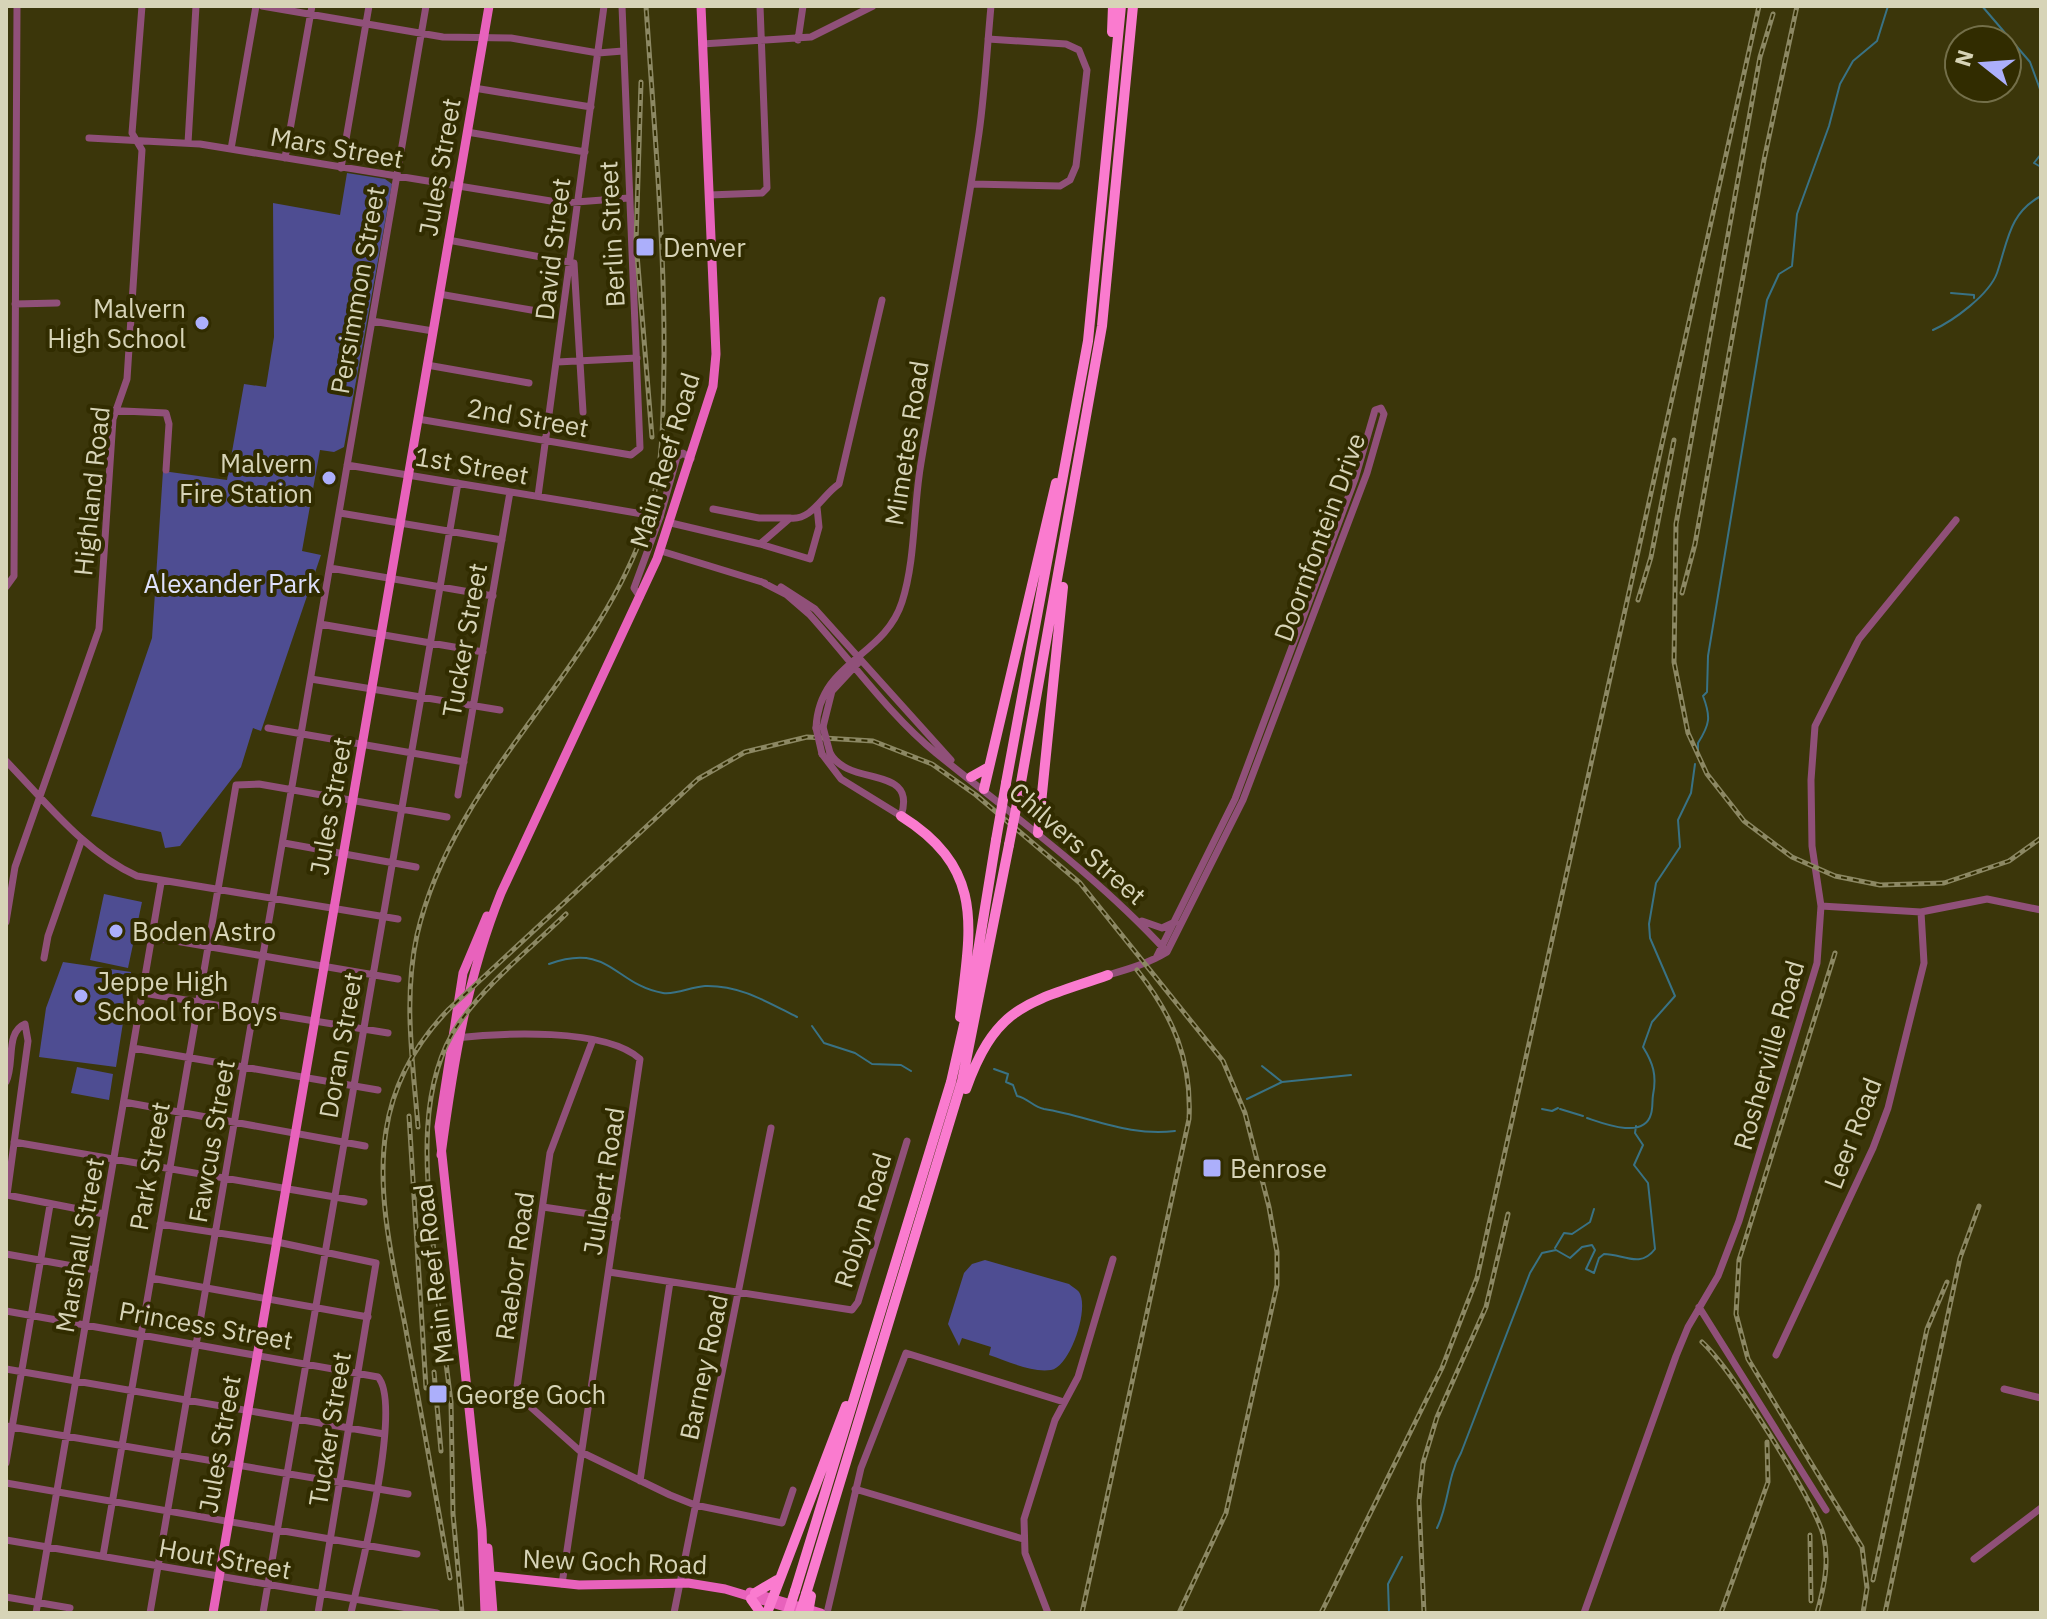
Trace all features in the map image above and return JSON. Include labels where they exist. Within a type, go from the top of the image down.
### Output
[{"type":"highway","points":[[1107,146],[1113,6]]},
{"type":"highway","points":[[788,1613],[804,1594],[821,1546],[934,1159],[971,994],[1006,783],[1080,390],[1121,6]]},
{"type":"highway","points":[[780,1578],[750,1595],[767,1607],[780,1578],[877,1321],[973,1038],[1102,326],[1133,6]]},
{"type":"highway","points":[[984,789],[1080,390]]},
{"type":"highway","points":[[1038,833],[1068,525]]},
{"type":"highway","points":[[971,777],[987,768]]},
{"type":"highway","points":[[901,816],[941,846],[959,874],[967,902],[967,954],[956,1043],[934,1159]]},
{"type":"highway","points":[[934,1159],[978,1056],[997,1026],[1035,1000],[1108,975]]},
{"type":"highway","points":[[804,1613],[804,1594],[877,1321]]},
{"type":"main road","name":"Jules Street","points":[[213,1613],[489,6]]},
{"type":"main road","name":"Main Reef Road","points":[[493,1613],[493,1589],[488,1576],[482,1530],[441,1155],[456,1037],[475,960],[501,893],[661,551],[691,459],[716,366],[701,6]]},
{"type":"main road","name":"Main Reef Road","points":[[482,1530],[488,1554],[485,1613]]},
{"type":"main road","points":[[488,1554],[511,1579],[493,1589]]},
{"type":"main road","name":"New Goch Road","points":[[488,1576],[562,1584],[680,1582],[750,1595],[767,1607],[804,1613]]},
{"type":"main road","name":"New Goch Road","points":[[767,1607],[821,1613]]},
{"type":"street","points":[[8,586],[14,576],[10,336],[15,304],[10,280],[10,224],[17,6]]},
{"type":"street","name":"Highland Road","points":[[6,922],[15,867],[99,629],[114,411],[127,379],[142,155],[132,133],[142,6]]},
{"type":"street","points":[[188,143],[196,6]]},
{"type":"street","points":[[231,149],[256,6]]},
{"type":"street","points":[[262,6],[311,10],[421,34],[516,39],[598,53],[623,51]]},
{"type":"street","points":[[341,168],[369,6]]},
{"type":"street","name":"Persimmon Street","points":[[344,486],[426,6]]},
{"type":"street","name":"David Street","points":[[538,496],[604,6]]},
{"type":"street","name":"Berlin Street","points":[[622,6],[641,441],[638,451],[631,455]]},
{"type":"street","points":[[709,195],[762,193],[768,182],[760,6]]},
{"type":"street","points":[[798,40],[803,6]]},
{"type":"street","points":[[702,44],[798,40],[841,25],[873,6]]},
{"type":"street","name":"Mimetes Road","points":[[856,660],[890,626],[906,587],[920,464],[971,184],[991,6]]},
{"type":"street","points":[[285,158],[311,10]]},
{"type":"street","points":[[971,184],[1060,186],[1074,174],[1078,149],[1087,70],[1079,50],[1066,44],[988,39]]},
{"type":"street","points":[[474,88],[591,107]]},
{"type":"street","points":[[6,109],[16,110]]},
{"type":"street","points":[[467,132],[585,152]]},
{"type":"street","name":"Mars Street","points":[[89,138],[188,143],[457,188],[578,203],[629,198]]},
{"type":"street","points":[[448,240],[570,261],[576,266],[583,412]]},
{"type":"street","points":[[567,286],[577,285]]},
{"type":"street","points":[[439,294],[537,311]]},
{"type":"street","points":[[713,509],[759,518],[799,518],[817,507],[826,492],[841,480],[861,380],[882,300]]},
{"type":"street","points":[[15,304],[57,303]]},
{"type":"street","points":[[372,321],[433,331]]},
{"type":"street","points":[[557,362],[637,358]]},
{"type":"street","points":[[427,365],[529,383]]},
{"type":"street","name":"Doornfontein Drive","points":[[1381,408],[1384,414],[1367,473],[1243,800],[1166,950],[1235,799],[1358,471],[1370,420],[1375,410],[1381,408]]},
{"type":"street","points":[[102,410],[167,415],[166,470]]},
{"type":"street","name":"2nd Street","points":[[418,419],[631,455]]},
{"type":"street","points":[[640,597],[634,588],[660,517],[677,457],[683,453],[691,459]]},
{"type":"street","name":"1st Street","points":[[347,465],[660,517]]},
{"type":"street","name":"Doran Street","points":[[263,1613],[458,483]]},
{"type":"street","name":"Fawcus Street","points":[[150,1613],[344,486]]},
{"type":"street","name":"Tucker Street","points":[[458,795],[510,492]]},
{"type":"street","points":[[671,523],[810,559],[819,527],[817,507]]},
{"type":"street","points":[[340,513],[502,540]]},
{"type":"street","points":[[760,544],[790,518]]},
{"type":"street","name":"Rosherville Road","points":[[1584,1613],[1676,1356],[1726,1257],[1763,1148],[1817,963],[1821,906],[1812,846],[1815,726],[1859,639],[1956,520]]},
{"type":"street","name":"Chilvers Street","points":[[661,551],[762,582],[795,601],[959,768],[1137,918],[1166,950]]},
{"type":"street","points":[[330,568],[493,596]]},
{"type":"street","points":[[320,624],[483,652]]},
{"type":"street","points":[[826,753],[850,773],[885,778],[895,784],[903,800],[901,816],[841,779],[826,753],[819,728],[829,696],[856,660]]},
{"type":"street","points":[[311,679],[500,710]]},
{"type":"street","points":[[268,728],[464,762]]},
{"type":"street","points":[[6,761],[82,839],[119,868],[161,883],[398,919]]},
{"type":"street","name":"Park Street","points":[[103,1556],[217,890],[239,783],[292,790]]},
{"type":"street","points":[[292,790],[447,817]]},
{"type":"street","points":[[44,958],[48,936],[82,839]]},
{"type":"street","points":[[284,843],[416,867]]},
{"type":"street","name":"Marshall Street","points":[[36,1613],[161,883]]},
{"type":"street","points":[[1821,906],[1921,912],[1987,899],[2041,910]]},
{"type":"street","name":"Leer Road","points":[[1776,1355],[1885,1117],[1924,963],[1921,912]]},
{"type":"street","points":[[1137,918],[1162,928],[1178,918]]},
{"type":"street","points":[[152,937],[398,979]]},
{"type":"street","points":[[1108,975],[1156,958],[1166,950]]},
{"type":"street","points":[[143,993],[388,1033]]},
{"type":"street","points":[[6,1082],[12,1067],[13,1039],[18,1027],[25,1024],[28,1041],[6,1192],[12,1197],[104,1214]]},
{"type":"street","points":[[456,1037],[535,1034],[592,1042]]},
{"type":"street","name":"Julbert Road","points":[[562,1584],[636,1096],[639,1057],[592,1042]]},
{"type":"street","name":"Raebor Road","points":[[592,1042],[552,1143],[516,1394],[581,1452],[695,1505],[782,1523],[793,1490]]},
{"type":"street","points":[[133,1048],[378,1090]]},
{"type":"street","points":[[124,1102],[365,1146]]},
{"type":"street","name":"Barney Road","points":[[674,1613],[771,1128]]},
{"type":"street","name":"Robyn Road","points":[[738,1293],[852,1310],[858,1302],[907,1141]]},
{"type":"street","points":[[14,1142],[364,1202]]},
{"type":"street","points":[[6,1463],[9,1427],[23,1372],[50,1205]]},
{"type":"street","points":[[543,1207],[617,1218]]},
{"type":"street","points":[[160,1224],[325,1252]]},
{"type":"street","name":"Tucker Street","points":[[318,1613],[377,1268],[375,1262],[325,1252]]},
{"type":"street","points":[[6,1254],[95,1270]]},
{"type":"street","points":[[1048,1613],[1023,1539],[1024,1519],[1064,1402],[1078,1377],[1113,1259]]},
{"type":"street","points":[[609,1272],[738,1293]]},
{"type":"street","points":[[151,1278],[368,1317]]},
{"type":"street","points":[[640,1481],[670,1282]]},
{"type":"street","points":[[1699,1307],[1826,1510]]},
{"type":"street","name":"Princess Street","points":[[6,1311],[359,1372]]},
{"type":"street","points":[[827,1613],[855,1489],[906,1353],[1064,1402]]},
{"type":"street","points":[[6,1369],[384,1434]]},
{"type":"street","points":[[351,1613],[368,1545],[384,1434],[384,1395],[378,1377],[359,1372]]},
{"type":"street","points":[[2004,1389],[2041,1398]]},
{"type":"street","points":[[9,1427],[408,1494]]},
{"type":"street","points":[[6,1483],[417,1554]]},
{"type":"street","points":[[855,1489],[1023,1539]]},
{"type":"street","points":[[1974,1559],[2041,1508]]},
{"type":"street","name":"Hout Street","points":[[6,1540],[437,1613]]},
{"type":"street","points":[[6,1597],[70,1608]]},
{"type":"green space","name":"Alexander Park","points":[[347,173],[385,179],[392,184],[344,447],[334,452],[320,450],[302,551],[321,555],[261,731],[253,728],[241,767],[180,846],[165,848],[161,832],[91,816],[152,638],[163,471],[227,480],[244,384],[266,387],[274,337],[273,203],[340,215]]},
{"type":"green space","name":"Boden Astro","points":[[104,894],[142,902],[128,968],[90,960]]},
{"type":"green space","points":[[63,962],[131,972],[116,1067],[39,1057],[46,1008]]},
{"type":"green space","points":[[77,1067],[113,1074],[109,1100],[71,1093]]},
{"type":"green space","points":[[985,1260],[1069,1284],[1079,1292],[1082,1300],[1080,1323],[1071,1348],[1058,1366],[1051,1370],[1036,1370],[1020,1366],[989,1355],[991,1347],[962,1338],[959,1346],[948,1324],[964,1273],[972,1264]]},
{"type":"waterway","points":[[1698,751],[1698,743],[1708,720],[1703,696],[1707,692],[1708,656],[1767,300],[1779,274],[1792,266],[1797,214],[1829,126],[1840,84],[1853,61],[1877,41],[1888,6]]},
{"type":"waterway","points":[[1982,6],[2030,62],[2041,92]]},
{"type":"waterway","points":[[2041,154],[2034,163],[2041,167]]},
{"type":"waterway","points":[[1933,330],[1960,314],[1986,290],[1997,273],[2016,219],[2041,196]]},
{"type":"waterway","points":[[1951,293],[1974,295],[1974,298]]},
{"type":"waterway","points":[[1587,1118],[1632,1128],[1647,1122],[1651,1114],[1654,1075],[1643,1047],[1652,1022],[1675,996],[1650,938],[1649,924],[1656,883],[1680,847],[1678,820],[1691,793],[1695,764]]},
{"type":"waterway","points":[[549,964],[569,959],[599,961],[647,989],[663,993],[705,986],[730,988],[797,1017]]},
{"type":"waterway","points":[[812,1026],[824,1043],[855,1053],[872,1064],[901,1065],[911,1071]]},
{"type":"waterway","points":[[1262,1066],[1282,1082]]},
{"type":"waterway","points":[[994,1069],[1008,1074],[1006,1082],[1013,1085],[1017,1096],[1040,1108],[1125,1129],[1175,1131]]},
{"type":"waterway","points":[[1247,1099],[1282,1082],[1351,1075]]},
{"type":"waterway","points":[[1542,1109],[1552,1111],[1558,1108]]},
{"type":"waterway","points":[[1560,1109],[1583,1116]]},
{"type":"waterway","points":[[1437,1528],[1456,1462],[1530,1273],[1542,1253],[1556,1250],[1570,1258],[1582,1247],[1592,1245],[1595,1250],[1586,1269],[1594,1273],[1599,1258],[1604,1254],[1637,1259],[1655,1249],[1648,1183],[1634,1165],[1643,1145],[1635,1133],[1636,1126]]},
{"type":"waterway","points":[[1555,1248],[1564,1233],[1572,1234],[1590,1222],[1594,1209]]},
{"type":"waterway","points":[[1389,1613],[1388,1584],[1402,1557]]},
{"type":"railway","points":[[418,1127],[410,1031],[411,983],[417,935],[435,878],[461,826],[492,776],[561,679],[623,578],[646,524],[656,485],[663,424],[664,318],[646,6]]},
{"type":"railway","points":[[1321,1613],[1442,1368],[1477,1278],[1759,6]]},
{"type":"railway","points":[[1682,593],[1695,544],[1764,160],[1797,6]]},
{"type":"railway","points":[[1773,14],[1760,57],[1676,524],[1674,662],[1688,733],[1707,774],[1744,821],[1792,857],[1835,876],[1880,885],[1944,883],[2009,861],[2041,838]]},
{"type":"railway","points":[[641,82],[636,242],[652,437]]},
{"type":"railway","points":[[1638,600],[1651,557],[1674,440]]},
{"type":"railway","points":[[450,1578],[384,1204],[386,1131],[400,1081],[416,1050],[449,1009],[698,779],[745,752],[807,737],[873,741],[932,764],[976,795],[1080,883],[1223,1061],[1245,1113],[1269,1207],[1277,1252],[1277,1285],[1226,1513],[1179,1613]]},
{"type":"railway","points":[[437,1287],[427,1151],[428,1117],[443,1052],[459,1023],[483,994],[566,914]]},
{"type":"railway","points":[[1835,953],[1739,1260],[1736,1314],[1748,1359],[1862,1547],[1867,1588],[1863,1613]]},
{"type":"railway","points":[[1082,1613],[1189,1119],[1187,1077],[1178,1040],[1161,1004],[1137,970]]},
{"type":"railway","points":[[409,1116],[426,1388]]},
{"type":"railway","points":[[1885,1613],[1960,1258],[1979,1206]]},
{"type":"railway","points":[[1424,1613],[1419,1501],[1423,1463],[1437,1417],[1486,1307],[1508,1214]]},
{"type":"railway","points":[[435,1278],[451,1402],[453,1514],[462,1613]]},
{"type":"railway","points":[[1873,1580],[1927,1329],[1947,1282]]},
{"type":"railway","points":[[1702,1342],[1750,1404],[1816,1516],[1826,1554],[1824,1584],[1817,1613]]},
{"type":"railway","points":[[434,1372],[441,1451]]},
{"type":"railway","points":[[1721,1613],[1768,1482],[1767,1442]]},
{"type":"railway","points":[[1810,1535],[1811,1601]]},
{"type":"place","name":"Denver","points":[[645,247]]},
{"type":"place","name":"Malvern High School","points":[[202,323]]},
{"type":"place","name":"Malvern Fire Station","points":[[329,478]]},
{"type":"place","name":"Boden Astro","points":[[116,931]]},
{"type":"place","name":"Jeppe High School for Boys","points":[[81,996]]},
{"type":"place","name":"Benrose","points":[[1212,1168]]},
{"type":"place","name":"George Goch","points":[[438,1394]]}]
